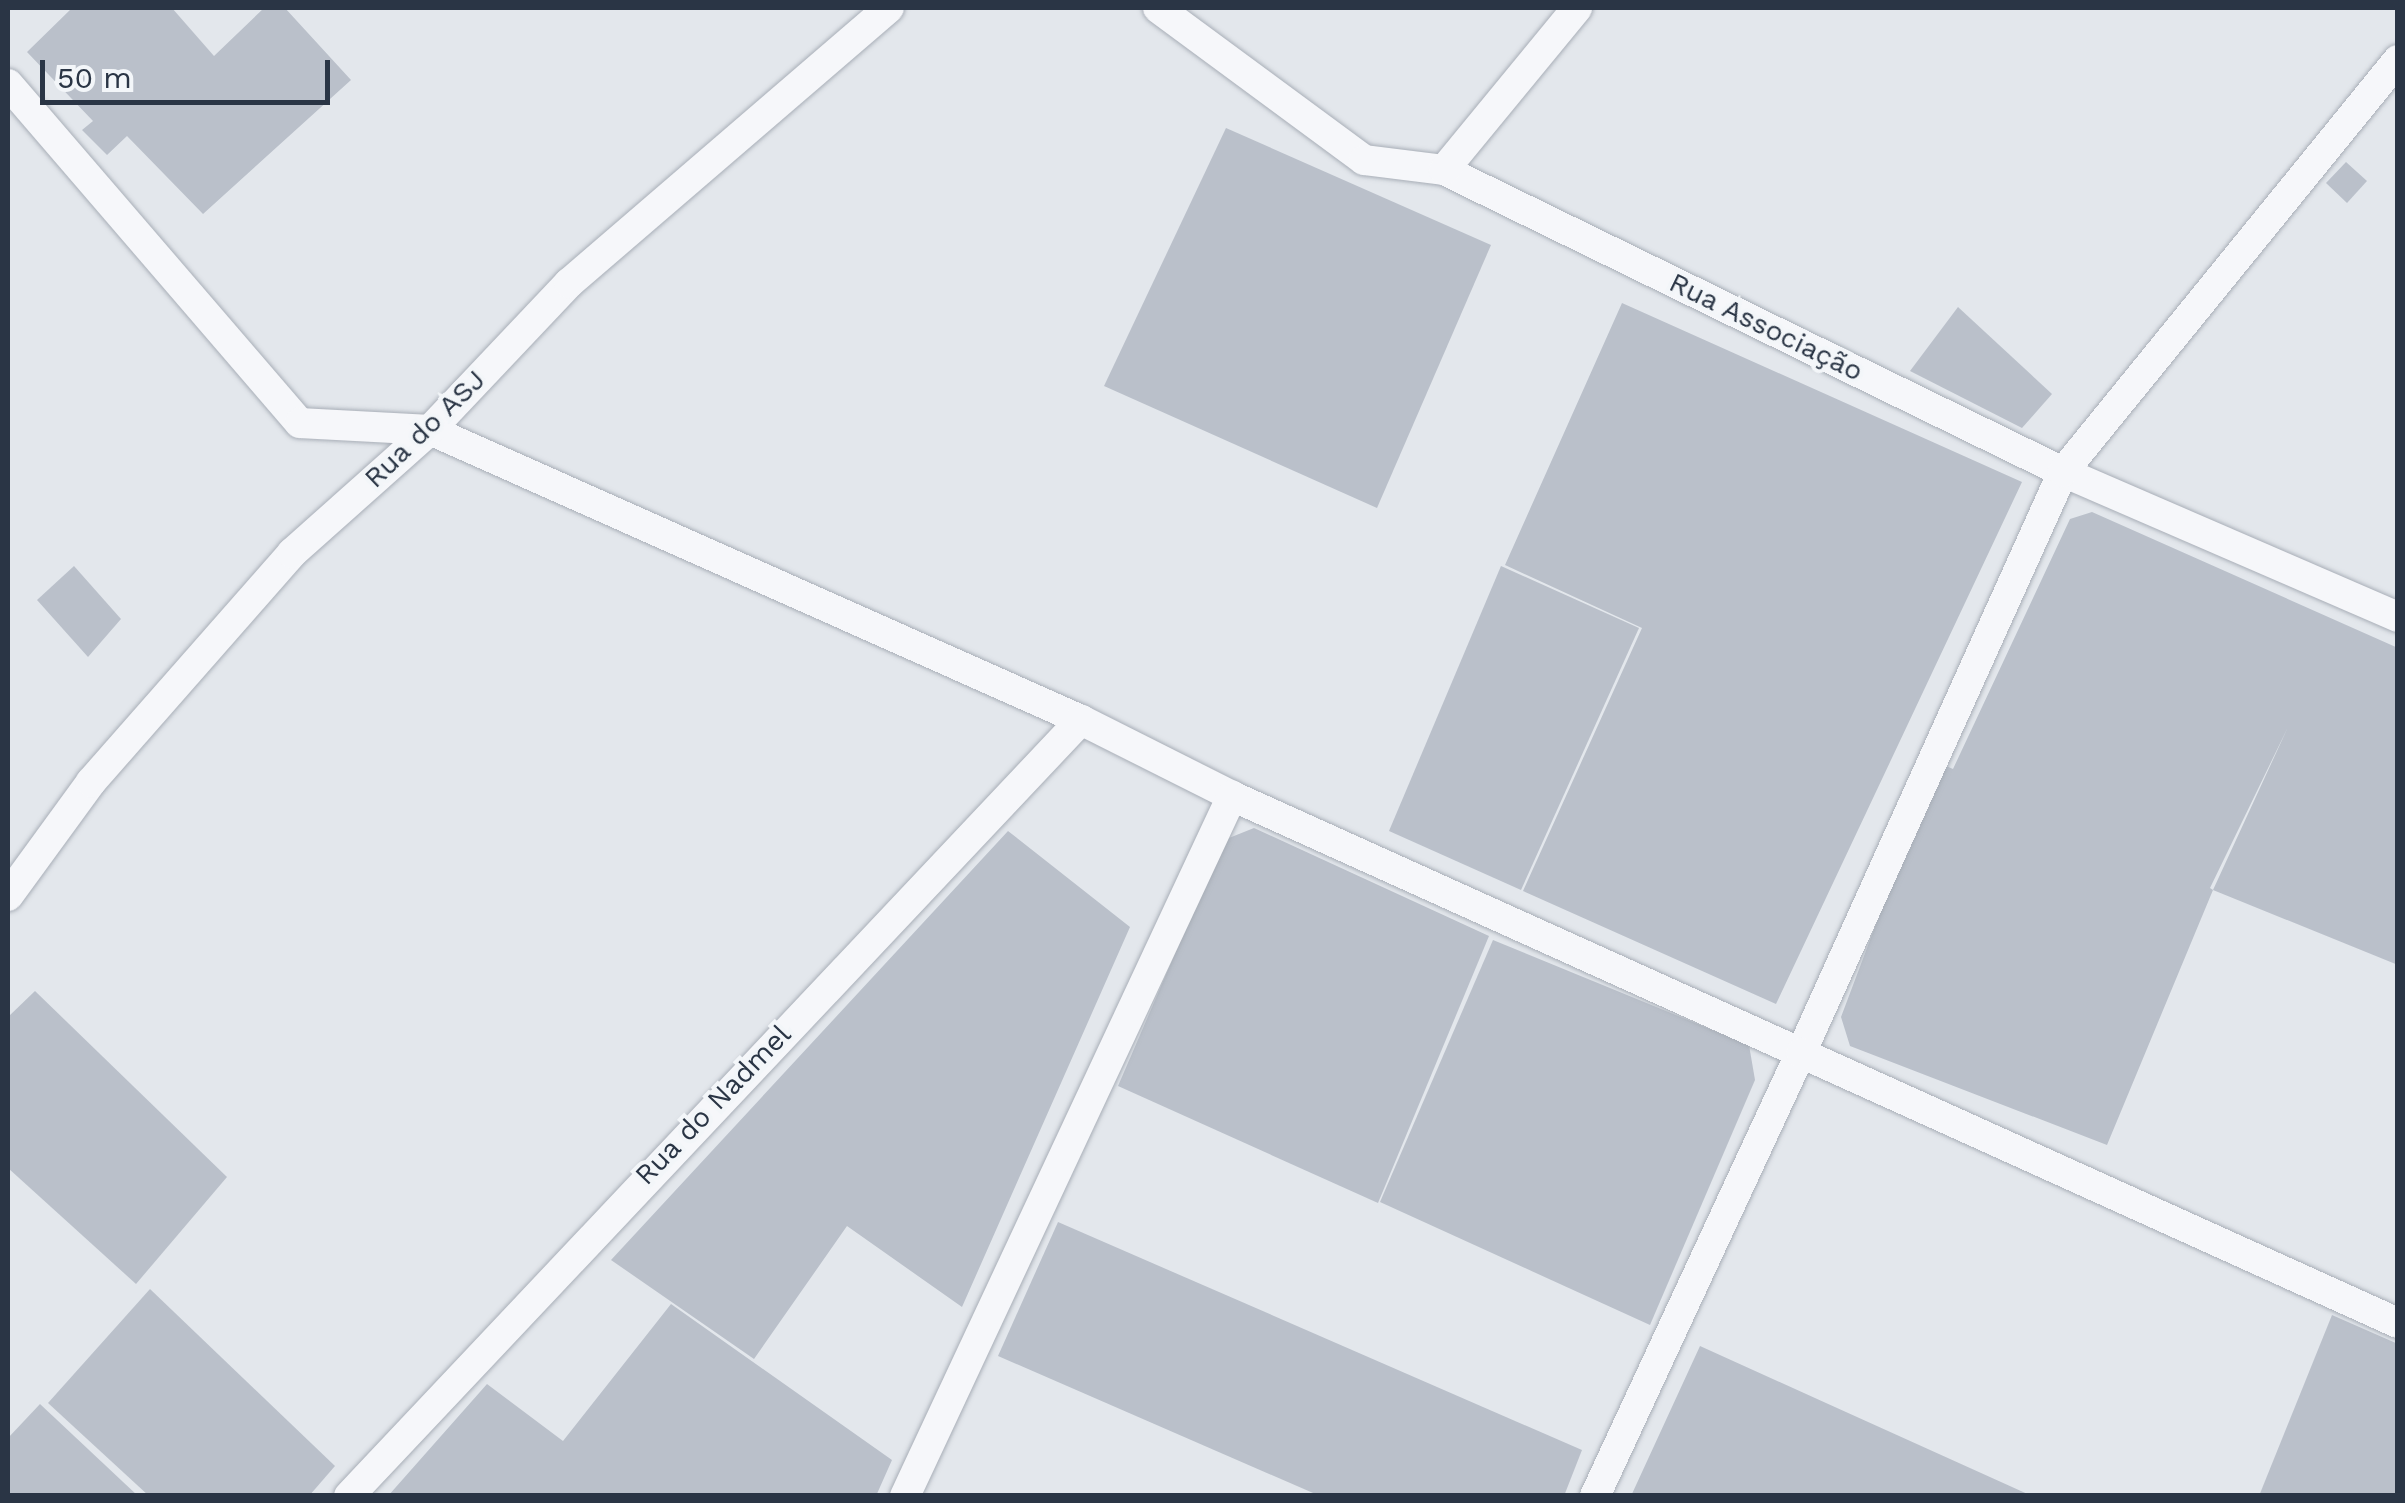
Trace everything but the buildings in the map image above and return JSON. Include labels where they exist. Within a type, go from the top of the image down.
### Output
[{"type":"street","name":"Rua do ASJ","points":[[8,896],[91,782],[292,552],[430,430],[569,283],[889,8]]},
{"type":"street","name":"Rua Associação","points":[[1158,8],[1364,160],[1444,170],[2063,472],[2398,617]]},
{"type":"street","points":[[1444,170],[1577,8]]},
{"type":"street","points":[[1595,1496],[1801,1053],[2063,472],[2398,60]]},
{"type":"street","points":[[8,84],[300,423],[430,430],[1081,720],[1232,796],[2398,1323]]},
{"type":"street","name":"Rua do Nadmel","points":[[350,1496],[1081,720]]},
{"type":"street","points":[[905,1496],[1232,796]]}]
